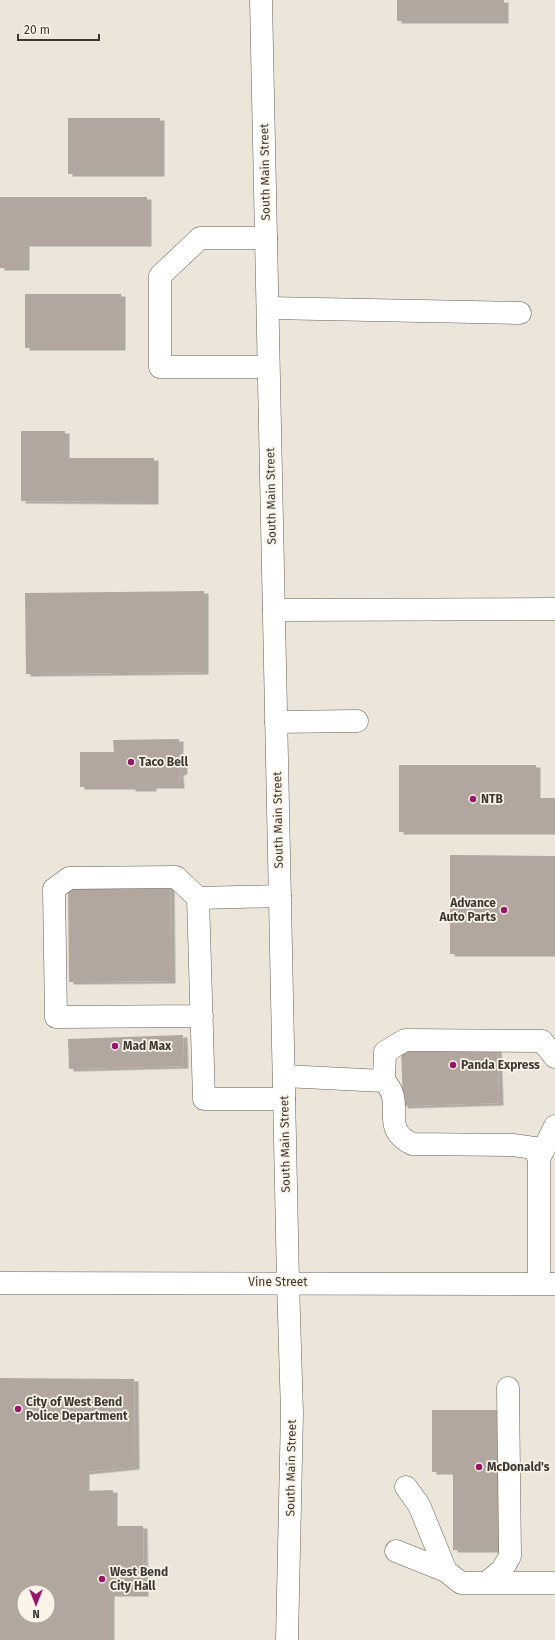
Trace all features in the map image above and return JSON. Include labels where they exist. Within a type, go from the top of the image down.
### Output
[{"type":"main road","name":"South Main Street","points":[[261,0],[292,1413],[287,1640]]},
{"type":"main road","points":[[266,238],[200,238],[160,276],[160,367],[268,367]]},
{"type":"main road","points":[[268,308],[520,313]]},
{"type":"main road","points":[[274,610],[555,609]]},
{"type":"main road","points":[[276,722],[357,721]]},
{"type":"main road","points":[[202,1016],[56,1017],[54,889],[69,878],[176,877],[198,898],[202,1016],[204,1099],[284,1099]]},
{"type":"main road","points":[[198,898],[280,896]]},
{"type":"main road","points":[[547,1284],[539,1159],[534,1148],[513,1145],[412,1144],[402,1139],[395,1130],[394,1098],[391,1088],[384,1080],[385,1052],[405,1040],[542,1041],[555,1057]]},
{"type":"main road","points":[[284,1076],[384,1080]]},
{"type":"main road","points":[[539,1159],[555,1126]]},
{"type":"main road","name":"Vine Street","points":[[0,1283],[288,1282],[547,1284]]},
{"type":"main road","points":[[486,1583],[502,1570],[510,1556],[508,1388]]},
{"type":"main road","points":[[406,1487],[419,1505],[446,1571]]},
{"type":"main road","points":[[396,1551],[446,1571],[461,1582],[554,1583]]},
{"type":"building","points":[[397,0],[504,0],[504,21],[397,21]]},
{"type":"building","points":[[68,118],[160,118],[160,174],[68,174]]},
{"type":"building","points":[[0,197],[147,197],[147,244],[25,244],[25,268],[0,268]]},
{"type":"building","points":[[25,294],[121,294],[121,348],[25,348]]},
{"type":"building","points":[[21,431],[65,431],[65,458],[154,458],[154,502],[21,501]]},
{"type":"building","points":[[204,591],[204,672],[26,674],[25,593]]},
{"type":"building","name":"Taco Bell","points":[[179,739],[179,752],[182,752],[183,772],[179,773],[180,786],[152,786],[152,789],[131,789],[131,787],[80,787],[80,752],[114,752],[113,740]]},
{"type":"building","points":[[399,765],[536,765],[536,798],[555,798],[555,832],[399,832]]},
{"type":"building","points":[[450,855],[555,856],[555,954],[450,954]]},
{"type":"building","points":[[170,884],[171,981],[69,982],[68,885]]},
{"type":"building","points":[[183,1035],[184,1066],[69,1069],[68,1039]]},
{"type":"building","points":[[497,1044],[499,1103],[403,1106],[401,1048]]},
{"type":"building","points":[[0,1378],[134,1379],[135,1467],[85,1472],[85,1491],[113,1490],[113,1526],[143,1526],[144,1594],[110,1594],[110,1640],[0,1640]]},
{"type":"building","points":[[432,1410],[508,1410],[508,1550],[453,1550],[453,1472],[432,1472]]},
{"type":"place","name":"Taco Bell","points":[[131,762]]},
{"type":"place","name":"NTB","points":[[473,799]]},
{"type":"place","name":"Advance Auto Parts","points":[[504,910]]},
{"type":"place","name":"Mad Max","points":[[115,1046]]},
{"type":"place","name":"Panda Express","points":[[453,1065]]},
{"type":"place","name":"City of West Bend Police Department","points":[[18,1409]]},
{"type":"place","name":"McDonald's","points":[[479,1467]]},
{"type":"place","name":"West Bend City Hall","points":[[102,1579]]}]
